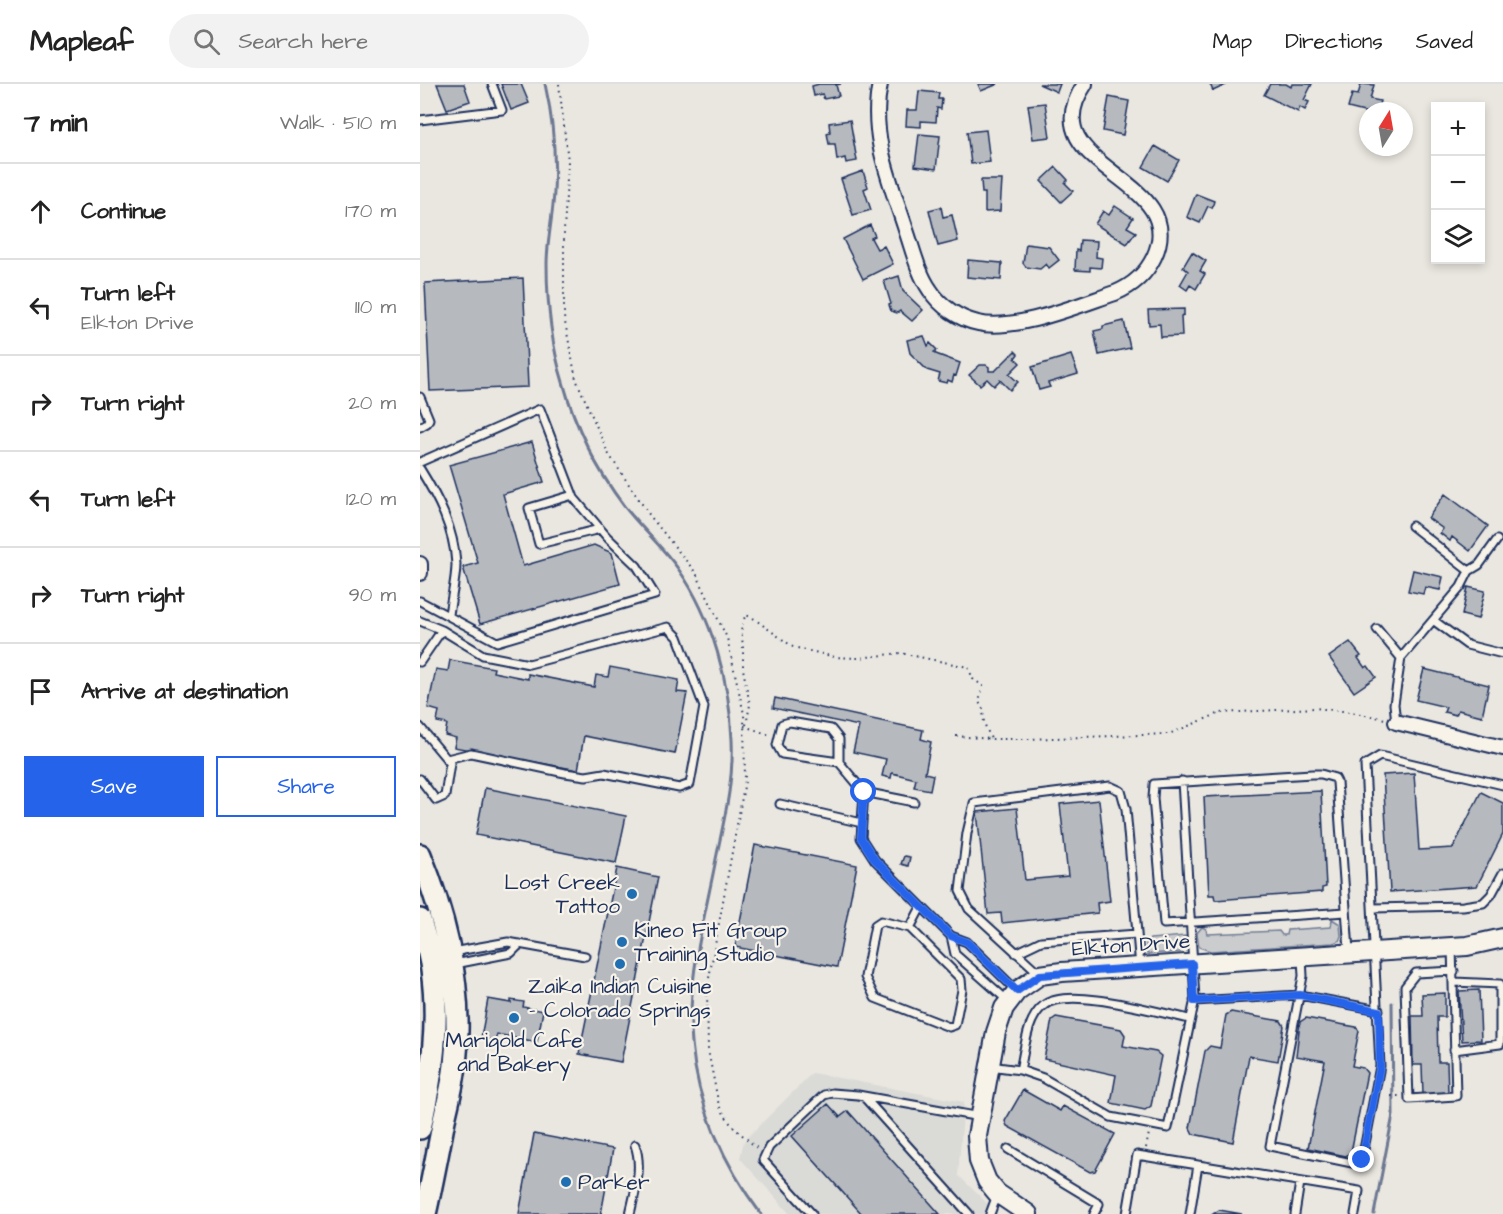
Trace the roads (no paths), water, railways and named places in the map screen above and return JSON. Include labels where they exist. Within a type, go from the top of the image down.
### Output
[{"type":"main road","points":[[420,855],[435,892],[434,1060],[420,1128]]},
{"type":"main road","points":[[420,920],[434,961],[455,997],[455,1066],[426,1214]]},
{"type":"street","points":[[880,84],[877,124],[882,155],[920,272],[936,298],[945,307],[966,319],[989,325],[1002,325],[1039,317],[1115,293],[1126,288],[1144,273],[1153,258],[1158,242],[1154,210],[1147,200],[1088,153],[1077,136],[1074,127],[1074,107],[1085,84]]},
{"type":"street","points":[[420,564],[420,573]]},
{"type":"street","points":[[1396,722],[1503,748]]},
{"type":"street","name":"Elkton Drive","points":[[1040,975],[1452,947],[1480,944],[1503,938]]},
{"type":"street","points":[[1021,1212],[987,1181],[979,1161],[977,1136],[998,1025],[1013,996],[1040,975]]},
{"type":"lane","points":[[420,120],[502,110],[492,84]]},
{"type":"lane","points":[[420,397],[429,419],[420,427]]},
{"type":"lane","points":[[420,462],[540,409],[573,495],[600,528],[637,566],[655,595],[497,642],[420,601]]},
{"type":"lane","points":[[420,469],[440,501],[451,533],[456,565],[449,615]]},
{"type":"lane","points":[[573,495],[529,508],[539,544],[600,528]]},
{"type":"lane","points":[[1412,526],[1469,571]]},
{"type":"lane","points":[[1396,722],[1394,704],[1401,658],[1461,586],[1469,571],[1479,565],[1497,540]]},
{"type":"lane","points":[[1433,620],[1467,645],[1503,654]]},
{"type":"lane","points":[[420,621],[442,630],[483,655],[530,664],[668,627],[678,637],[704,707],[690,784],[679,788],[604,772],[586,776],[565,773],[471,753],[447,759]]},
{"type":"lane","points":[[1377,629],[1401,658]]},
{"type":"lane","points":[[420,662],[442,630]]},
{"type":"lane","points":[[839,762],[782,754],[777,745],[782,724],[790,722],[831,729],[838,739],[839,762],[864,792],[914,802]]},
{"type":"lane","points":[[420,727],[450,763],[445,796],[436,800],[420,779]]},
{"type":"lane","points":[[1302,957],[1303,976],[1300,995],[1270,1146],[1352,1163],[1362,1160],[1380,1066],[1365,765],[1380,756],[1503,785]]},
{"type":"lane","points":[[1346,912],[1164,924],[1152,789],[1154,784],[1312,774],[1335,778],[1337,782],[1349,954]]},
{"type":"lane","points":[[990,1065],[1020,1070],[1043,1078],[1111,1116],[1168,1128],[1194,1001],[1182,781]]},
{"type":"lane","points":[[1040,975],[969,909],[960,891],[967,833],[974,803],[1110,786],[1121,791],[1126,809],[1140,967]]},
{"type":"lane","points":[[864,792],[861,838],[875,860],[951,936],[967,942],[1013,996]]},
{"type":"lane","points":[[780,804],[862,823]]},
{"type":"lane","points":[[1373,908],[1463,906],[1483,903],[1491,895],[1503,873]]},
{"type":"lane","points":[[910,928],[921,907]]},
{"type":"lane","points":[[881,921],[910,928],[961,979],[962,990],[955,1025],[949,1027],[875,998],[866,977],[875,926],[881,921]]},
{"type":"lane","points":[[1016,953],[1041,940],[1137,934]]},
{"type":"lane","points":[[951,936],[955,954],[1013,996]]},
{"type":"lane","points":[[434,961],[508,942],[585,956]]},
{"type":"lane","points":[[434,961],[511,953],[520,944]]},
{"type":"lane","points":[[1452,947],[1454,971],[1456,1096],[1408,1099],[1405,987],[1416,973],[1454,971]]},
{"type":"lane","points":[[1454,982],[1500,984],[1500,1044],[1454,1050]]},
{"type":"lane","points":[[1194,1001],[1300,995],[1379,1011]]},
{"type":"lane","points":[[1020,1070],[1031,1021],[1043,1005],[1065,998],[1106,1001],[1190,1019]]},
{"type":"lane","points":[[812,1214],[763,1160],[768,1147],[824,1095],[832,1092],[980,1118]]},
{"type":"lane","points":[[864,1097],[969,1214]]},
{"type":"lane","points":[[630,1214],[639,1172],[639,1156],[635,1145]]},
{"type":"lane","points":[[1008,1149],[1099,1204],[1094,1214]]},
{"type":"lane","points":[[1127,1214],[1137,1155],[1359,1191],[1355,1214]]},
{"type":"lane","points":[[1190,1214],[1198,1165]]},
{"type":"lane","points":[[1295,1214],[1300,1182]]},
{"type":"lane","points":[[990,1214],[998,1193]]},
{"type":"waterway","points":[[545,84],[552,124],[555,165],[547,255],[548,294],[553,338],[563,382],[580,431],[605,478],[624,506],[673,562],[691,588],[710,629],[728,696],[732,740],[730,785],[694,974],[692,1043],[700,1089],[714,1133],[735,1175],[761,1214]]},
{"type":"waterway","points":[[1374,1214],[1393,1115],[1392,1003]]},
{"type":"place","name":"Lost Creek Tattoo","points":[[632,894]]},
{"type":"place","name":"Kineo Fit Group Training Studio","points":[[622,942]]},
{"type":"place","name":"Zaika Indian Cuisine - Colorado Springs","points":[[620,964]]},
{"type":"place","name":"Marigold Cafe and Bakery","points":[[514,1018]]},
{"type":"place","name":"Parker","points":[[566,1182]]}]
